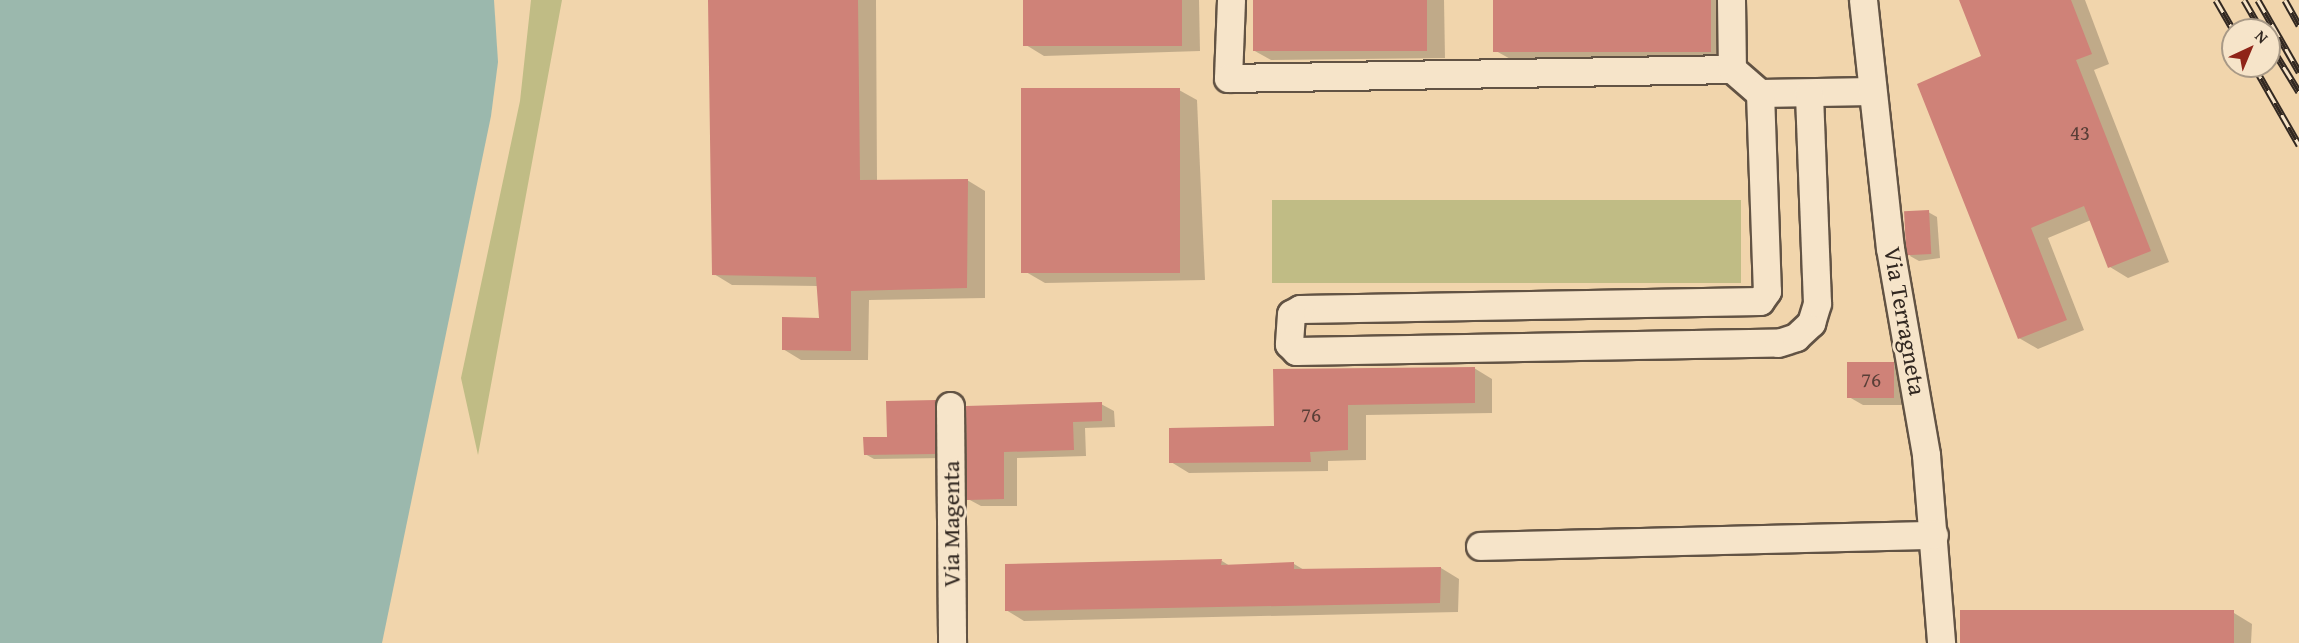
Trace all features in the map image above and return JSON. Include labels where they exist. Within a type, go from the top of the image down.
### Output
[{"type":"street","points":[[1231,0],[1228,78],[1732,69],[1760,93],[1872,91]]},
{"type":"street","points":[[1731,0],[1732,69]]},
{"type":"street","name":"Via Terragneta","points":[[1863,0],[1890,248],[1920,403],[1934,536],[1941,643]]},
{"type":"street","points":[[1760,93],[1767,291],[1760,301],[1300,309],[1291,314],[1289,344],[1296,351],[1778,343],[1796,338],[1811,323],[1817,303],[1809,93]]},
{"type":"street","name":"Via Magenta","points":[[951,406],[952,643]]},
{"type":"street","points":[[1480,546],[1934,536]]},
{"type":"shaded area","points":[[0,0],[494,0],[498,62],[491,116],[382,643],[0,643]]},
{"type":"shaded area","points":[[531,0],[562,0],[478,455],[461,378],[520,101]]},
{"type":"shaded area","points":[[1272,200],[1741,200],[1741,283],[1272,283]]},
{"type":"building","points":[[708,0],[858,0],[860,180],[968,179],[967,288],[851,291],[851,351],[782,350],[782,317],[819,318],[816,277],[712,275]]},
{"type":"building","points":[[1023,0],[1182,0],[1182,46],[1023,46]]},
{"type":"building","points":[[1253,0],[1427,0],[1427,51],[1253,51]]},
{"type":"building","points":[[1493,0],[1711,0],[1711,52],[1493,52]]},
{"type":"building","points":[[1959,0],[2071,0],[2092,54],[2076,60],[2151,251],[2108,268],[2084,206],[2031,228],[2067,320],[2018,339],[1917,84],[1981,56]]},
{"type":"building","points":[[1021,88],[1180,88],[1180,273],[1021,273]]},
{"type":"building","points":[[1929,210],[1931,254],[1906,255],[1904,211]]},
{"type":"building","points":[[1847,362],[1894,362],[1894,398],[1847,398]]},
{"type":"building","points":[[1475,367],[1475,403],[1348,405],[1348,450],[1310,452],[1311,462],[1169,463],[1169,428],[1274,426],[1273,369]]},
{"type":"building","points":[[936,400],[935,454],[864,455],[863,437],[887,437],[886,401]]},
{"type":"building","points":[[1102,402],[1102,421],[1073,422],[1074,450],[1004,452],[1004,499],[967,500],[966,406]]},
{"type":"building","points":[[1222,559],[1221,565],[1294,562],[1294,569],[1441,567],[1440,603],[1005,611],[1005,564]]},
{"type":"building","points":[[1960,610],[2234,610],[2234,643],[1960,643]]},
{"type":"railway","points":[[2216,0],[2226,18]]},
{"type":"railway","points":[[2244,0],[2254,18]]},
{"type":"railway","points":[[2258,0],[2299,72]]},
{"type":"railway","points":[[2285,0],[2299,25]]},
{"type":"railway","points":[[2281,63],[2299,92]]},
{"type":"railway","points":[[2261,78],[2299,145]]}]
